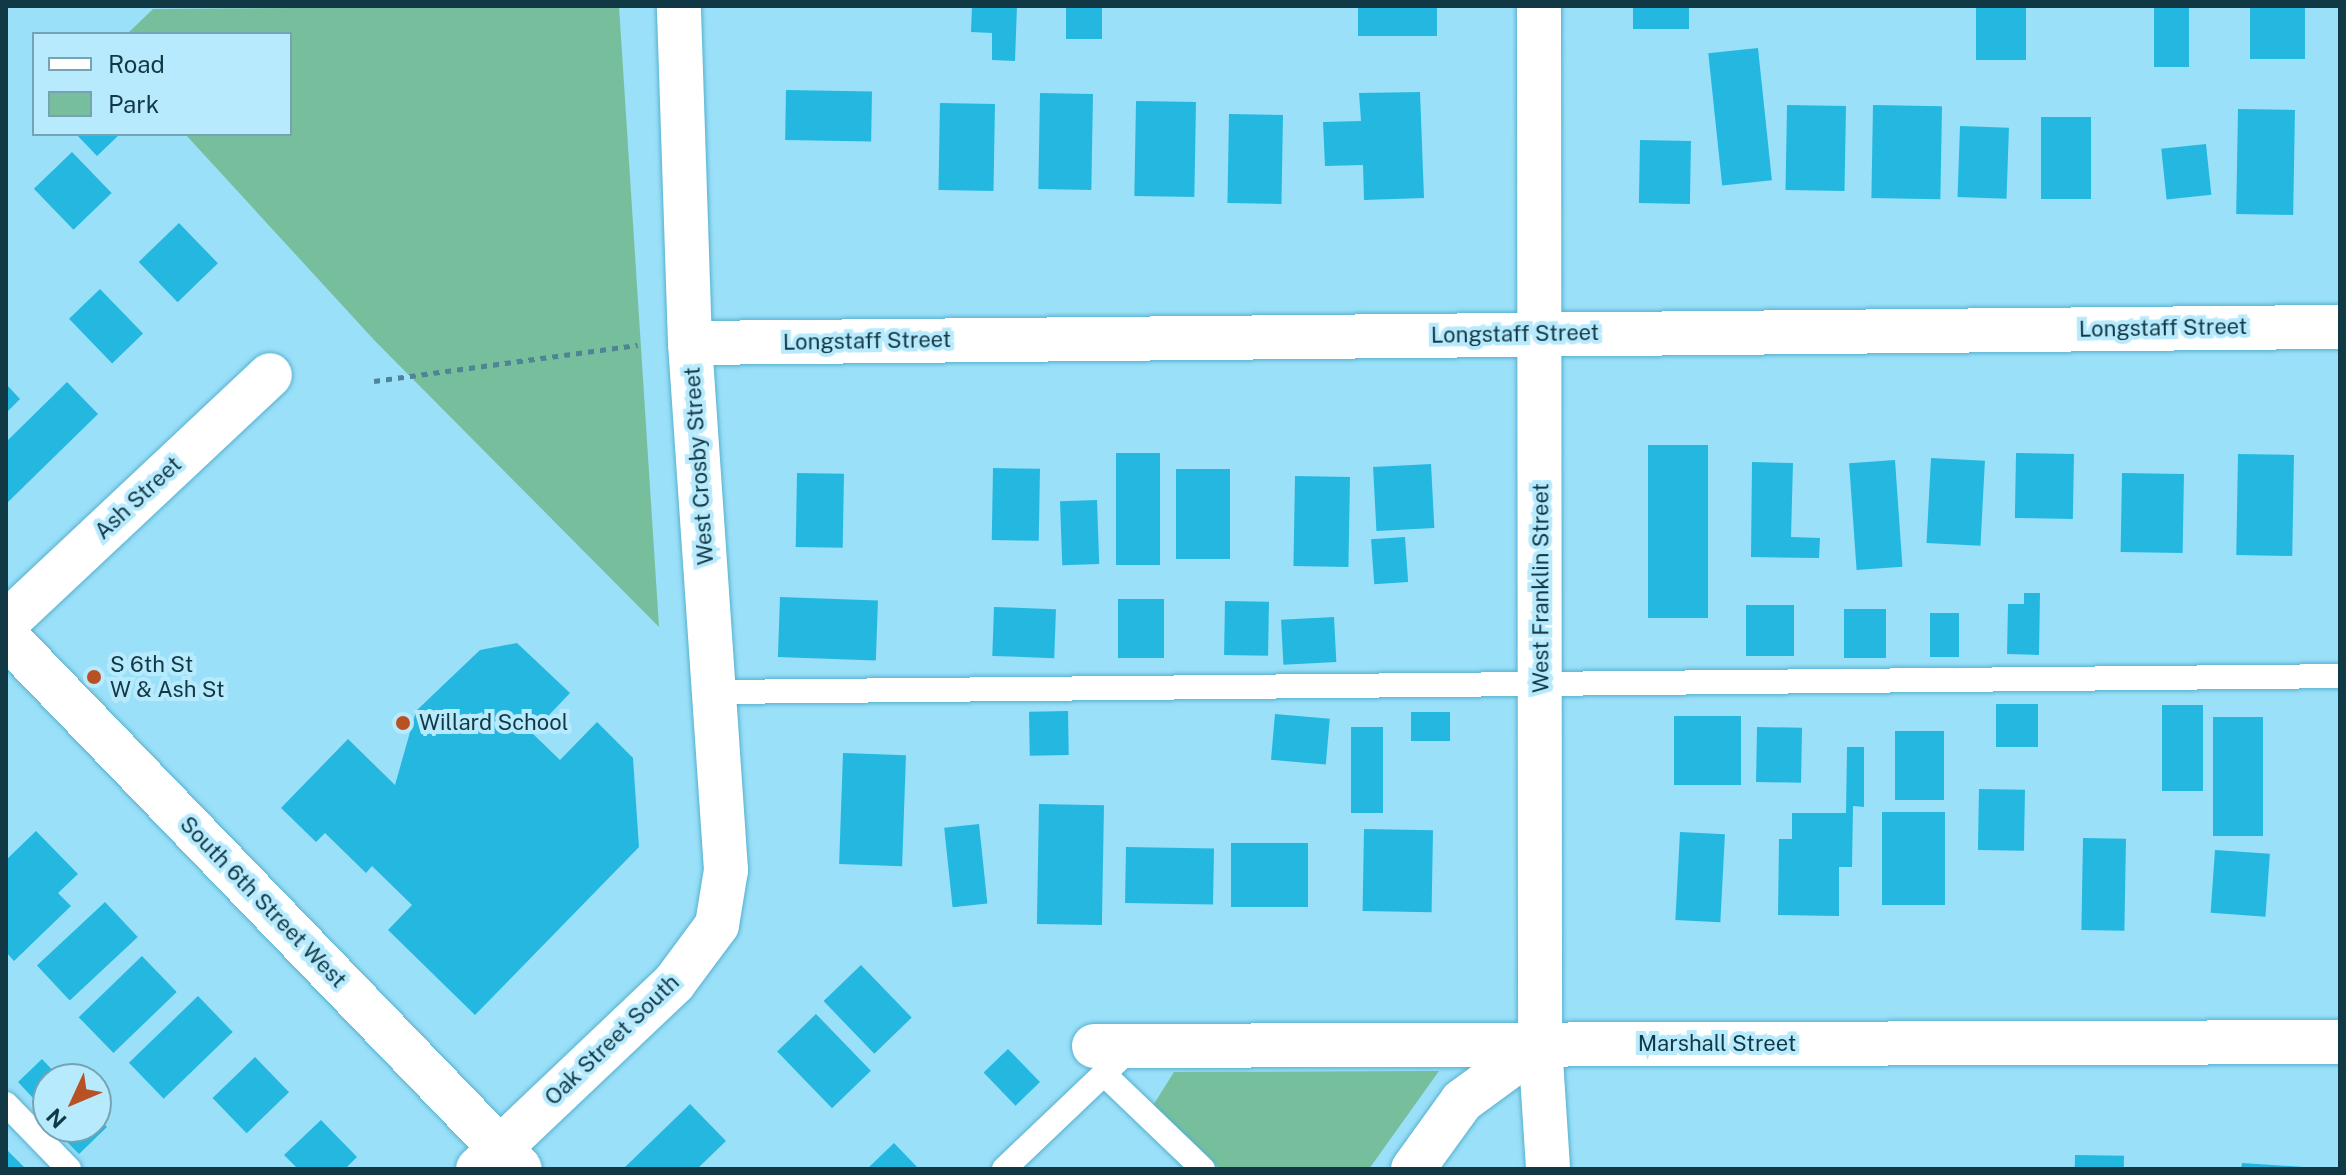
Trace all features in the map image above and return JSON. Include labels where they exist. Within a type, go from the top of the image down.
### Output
[{"type":"street","name":"West Crosby Street","points":[[679,6],[690,343],[726,870],[717,925]]},
{"type":"street","name":"West Franklin Street","points":[[1539,6],[1542,334],[1540,1044],[1548,1169]]},
{"type":"street","name":"Longstaff Street","points":[[690,343],[2340,327]]},
{"type":"street","name":"Ash Street","points":[[6,623],[270,375]]},
{"type":"street","name":"South 6th Street West","points":[[6,636],[499,1162]]},
{"type":"street","name":"Oak Street South","points":[[499,1162],[674,983],[717,925]]},
{"type":"street","name":"Marshall Street","points":[[1110,1055],[1540,1044],[2340,1042]]},
{"type":"street","points":[[1413,1169],[1462,1101],[1540,1044]]},
{"type":"lane","points":[[715,692],[2340,676]]},
{"type":"lane","points":[[1004,1169],[1110,1055],[1203,1169]]},
{"type":"lane","points":[[6,1104],[69,1169]]},
{"type":"path","points":[[374,381],[638,345]]},
{"type":"green space","points":[[619,6],[659,627],[375,341],[187,136],[292,136],[292,32],[129,32],[153,9]]},
{"type":"green space","points":[[1439,1071],[1369,1169],[1220,1169],[1152,1107],[1174,1072]]},
{"type":"building","points":[[972,6],[1017,6],[1015,61],[992,60],[992,33],[971,32]]},
{"type":"building","points":[[1066,6],[1102,6],[1102,39],[1066,39]]},
{"type":"building","points":[[1358,6],[1437,6],[1437,36],[1358,36]]},
{"type":"building","points":[[1633,6],[1689,6],[1689,29],[1633,29]]},
{"type":"building","points":[[1976,6],[2026,6],[2026,60],[1976,60]]},
{"type":"building","points":[[2154,6],[2189,6],[2189,67],[2154,67]]},
{"type":"building","points":[[2250,6],[2305,6],[2305,59],[2250,59]]},
{"type":"building","points":[[1758,48],[1772,180],[1722,185],[1708,53]]},
{"type":"building","points":[[786,90],[872,92],[871,141],[785,140]]},
{"type":"building","points":[[1420,92],[1424,198],[1364,200],[1363,165],[1325,166],[1323,122],[1361,121],[1359,93]]},
{"type":"building","points":[[1040,93],[1093,94],[1091,190],[1038,189]]},
{"type":"building","points":[[1136,101],[1196,102],[1194,197],[1134,196]]},
{"type":"building","points":[[940,103],[995,104],[993,191],[938,190]]},
{"type":"building","points":[[1787,105],[1846,106],[1845,191],[1786,190]]},
{"type":"building","points":[[1873,105],[1942,106],[1940,199],[1871,198]]},
{"type":"building","points":[[2238,109],[2295,110],[2293,215],[2236,214]]},
{"type":"building","points":[[1229,114],[1283,115],[1281,204],[1227,203]]},
{"type":"building","points":[[2041,117],[2091,117],[2091,199],[2041,199]]},
{"type":"building","points":[[1960,126],[2009,128],[2006,199],[1958,197]]},
{"type":"building","points":[[78,136],[118,136],[97,156]]},
{"type":"building","points":[[1640,140],[1691,141],[1690,204],[1639,203]]},
{"type":"building","points":[[2206,144],[2211,195],[2167,199],[2161,149]]},
{"type":"building","points":[[72,152],[112,193],[73,230],[34,189]]},
{"type":"building","points":[[179,223],[218,263],[178,302],[139,262]]},
{"type":"building","points":[[100,289],[143,334],[112,363],[69,319]]},
{"type":"building","points":[[67,382],[98,414],[6,504],[6,442]]},
{"type":"building","points":[[6,384],[20,399],[6,413]]},
{"type":"building","points":[[1648,445],[1708,445],[1708,618],[1648,618]]},
{"type":"building","points":[[1116,453],[1160,453],[1160,565],[1116,565]]},
{"type":"building","points":[[2016,453],[2074,454],[2073,519],[2015,518]]},
{"type":"building","points":[[2238,454],[2294,455],[2292,556],[2236,555]]},
{"type":"building","points":[[1931,458],[1985,461],[1980,546],[1927,543]]},
{"type":"building","points":[[1895,460],[1902,567],[1857,570],[1849,463]]},
{"type":"building","points":[[1752,462],[1793,463],[1791,537],[1820,538],[1819,558],[1751,557]]},
{"type":"building","points":[[1431,464],[1434,528],[1376,531],[1373,467]]},
{"type":"building","points":[[993,468],[1040,469],[1039,541],[992,540]]},
{"type":"building","points":[[1176,469],[1230,469],[1230,559],[1176,559]]},
{"type":"building","points":[[797,473],[844,474],[843,548],[796,547]]},
{"type":"building","points":[[2122,473],[2184,474],[2183,553],[2121,552]]},
{"type":"building","points":[[1295,476],[1350,477],[1348,567],[1293,566]]},
{"type":"building","points":[[1097,500],[1099,564],[1062,565],[1060,501]]},
{"type":"building","points":[[1405,537],[1408,582],[1374,584],[1371,539]]},
{"type":"building","points":[[2024,593],[2040,593],[2039,655],[2007,654],[2008,604],[2024,604]]},
{"type":"building","points":[[780,597],[878,600],[876,660],[778,657]]},
{"type":"building","points":[[1118,599],[1164,599],[1164,658],[1118,658]]},
{"type":"building","points":[[1225,601],[1269,602],[1268,656],[1224,655]]},
{"type":"building","points":[[1746,605],[1794,605],[1794,656],[1746,656]]},
{"type":"building","points":[[994,607],[1056,609],[1054,658],[992,656]]},
{"type":"building","points":[[1844,609],[1886,609],[1886,658],[1844,658]]},
{"type":"building","points":[[1930,613],[1959,613],[1959,657],[1930,657]]},
{"type":"building","points":[[1334,617],[1336,662],[1283,665],[1281,620]]},
{"type":"building","points":[[517,643],[570,693],[532,733],[560,760],[597,722],[633,758],[639,847],[475,1015],[388,930],[412,905],[372,866],[366,873],[325,833],[316,842],[281,808],[348,739],[395,785],[416,711],[480,650]]},
{"type":"building","points":[[1996,704],[2038,704],[2038,747],[1996,747]]},
{"type":"building","points":[[2162,705],[2203,705],[2203,791],[2162,791]]},
{"type":"building","points":[[1068,711],[1069,755],[1030,756],[1029,712]]},
{"type":"building","points":[[1411,712],[1450,712],[1450,741],[1411,741]]},
{"type":"building","points":[[1275,714],[1330,719],[1326,765],[1271,760]]},
{"type":"building","points":[[1674,716],[1741,716],[1741,785],[1674,785]]},
{"type":"building","points":[[2213,717],[2263,717],[2263,836],[2213,836]]},
{"type":"building","points":[[1351,727],[1383,727],[1383,813],[1351,813]]},
{"type":"building","points":[[1757,727],[1802,728],[1801,783],[1756,782]]},
{"type":"building","points":[[1895,731],[1944,731],[1944,800],[1895,800]]},
{"type":"building","points":[[1847,747],[1864,747],[1864,807],[1853,806],[1852,867],[1839,867],[1839,916],[1778,915],[1779,839],[1792,839],[1792,813],[1846,813]]},
{"type":"building","points":[[843,753],[906,755],[902,866],[839,864]]},
{"type":"building","points":[[1979,789],[2025,790],[2024,851],[1978,850]]},
{"type":"building","points":[[1039,804],[1104,805],[1102,925],[1037,924]]},
{"type":"building","points":[[1882,812],[1945,812],[1945,905],[1882,905]]},
{"type":"building","points":[[979,824],[987,904],[953,907],[944,828]]},
{"type":"building","points":[[1364,829],[1433,830],[1432,912],[1363,911]]},
{"type":"building","points":[[36,831],[78,874],[58,893],[71,906],[14,961],[6,952],[6,860]]},
{"type":"building","points":[[1680,832],[1725,834],[1720,922],[1675,920]]},
{"type":"building","points":[[2083,838],[2126,839],[2124,931],[2081,930]]},
{"type":"building","points":[[1231,843],[1308,843],[1308,907],[1231,907]]},
{"type":"building","points":[[1126,847],[1214,849],[1213,905],[1125,903]]},
{"type":"building","points":[[2215,850],[2270,854],[2265,917],[2211,913]]},
{"type":"building","points":[[105,902],[138,937],[70,1001],[37,965]]},
{"type":"building","points":[[142,956],[177,992],[113,1053],[79,1017]]},
{"type":"building","points":[[861,965],[912,1018],[874,1054],[824,1001]]},
{"type":"building","points":[[198,996],[233,1032],[164,1099],[129,1063]]},
{"type":"building","points":[[816,1014],[871,1071],[832,1108],[777,1052]]},
{"type":"building","points":[[1008,1049],[1040,1082],[1015,1106],[984,1073]]},
{"type":"building","points":[[255,1057],[289,1092],[247,1133],[213,1098]]},
{"type":"building","points":[[32,1069],[32,1097],[18,1082]]},
{"type":"building","points":[[690,1104],[726,1141],[697,1169],[623,1169]]},
{"type":"building","points":[[321,1120],[357,1157],[345,1169],[298,1169],[284,1155]]},
{"type":"building","points":[[68,1143],[90,1143],[79,1154]]},
{"type":"building","points":[[894,1143],[919,1169],[867,1169]]},
{"type":"building","points":[[6,1149],[26,1169],[6,1169]]},
{"type":"building","points":[[2075,1155],[2124,1156],[2124,1169],[2075,1169]]},
{"type":"building","points":[[2242,1163],[2304,1167],[2304,1169],[2241,1169]]},
{"type":"place","name":"S 6th St W & Ash St","points":[[94,677]]},
{"type":"place","name":"Willard School","points":[[403,723]]}]
